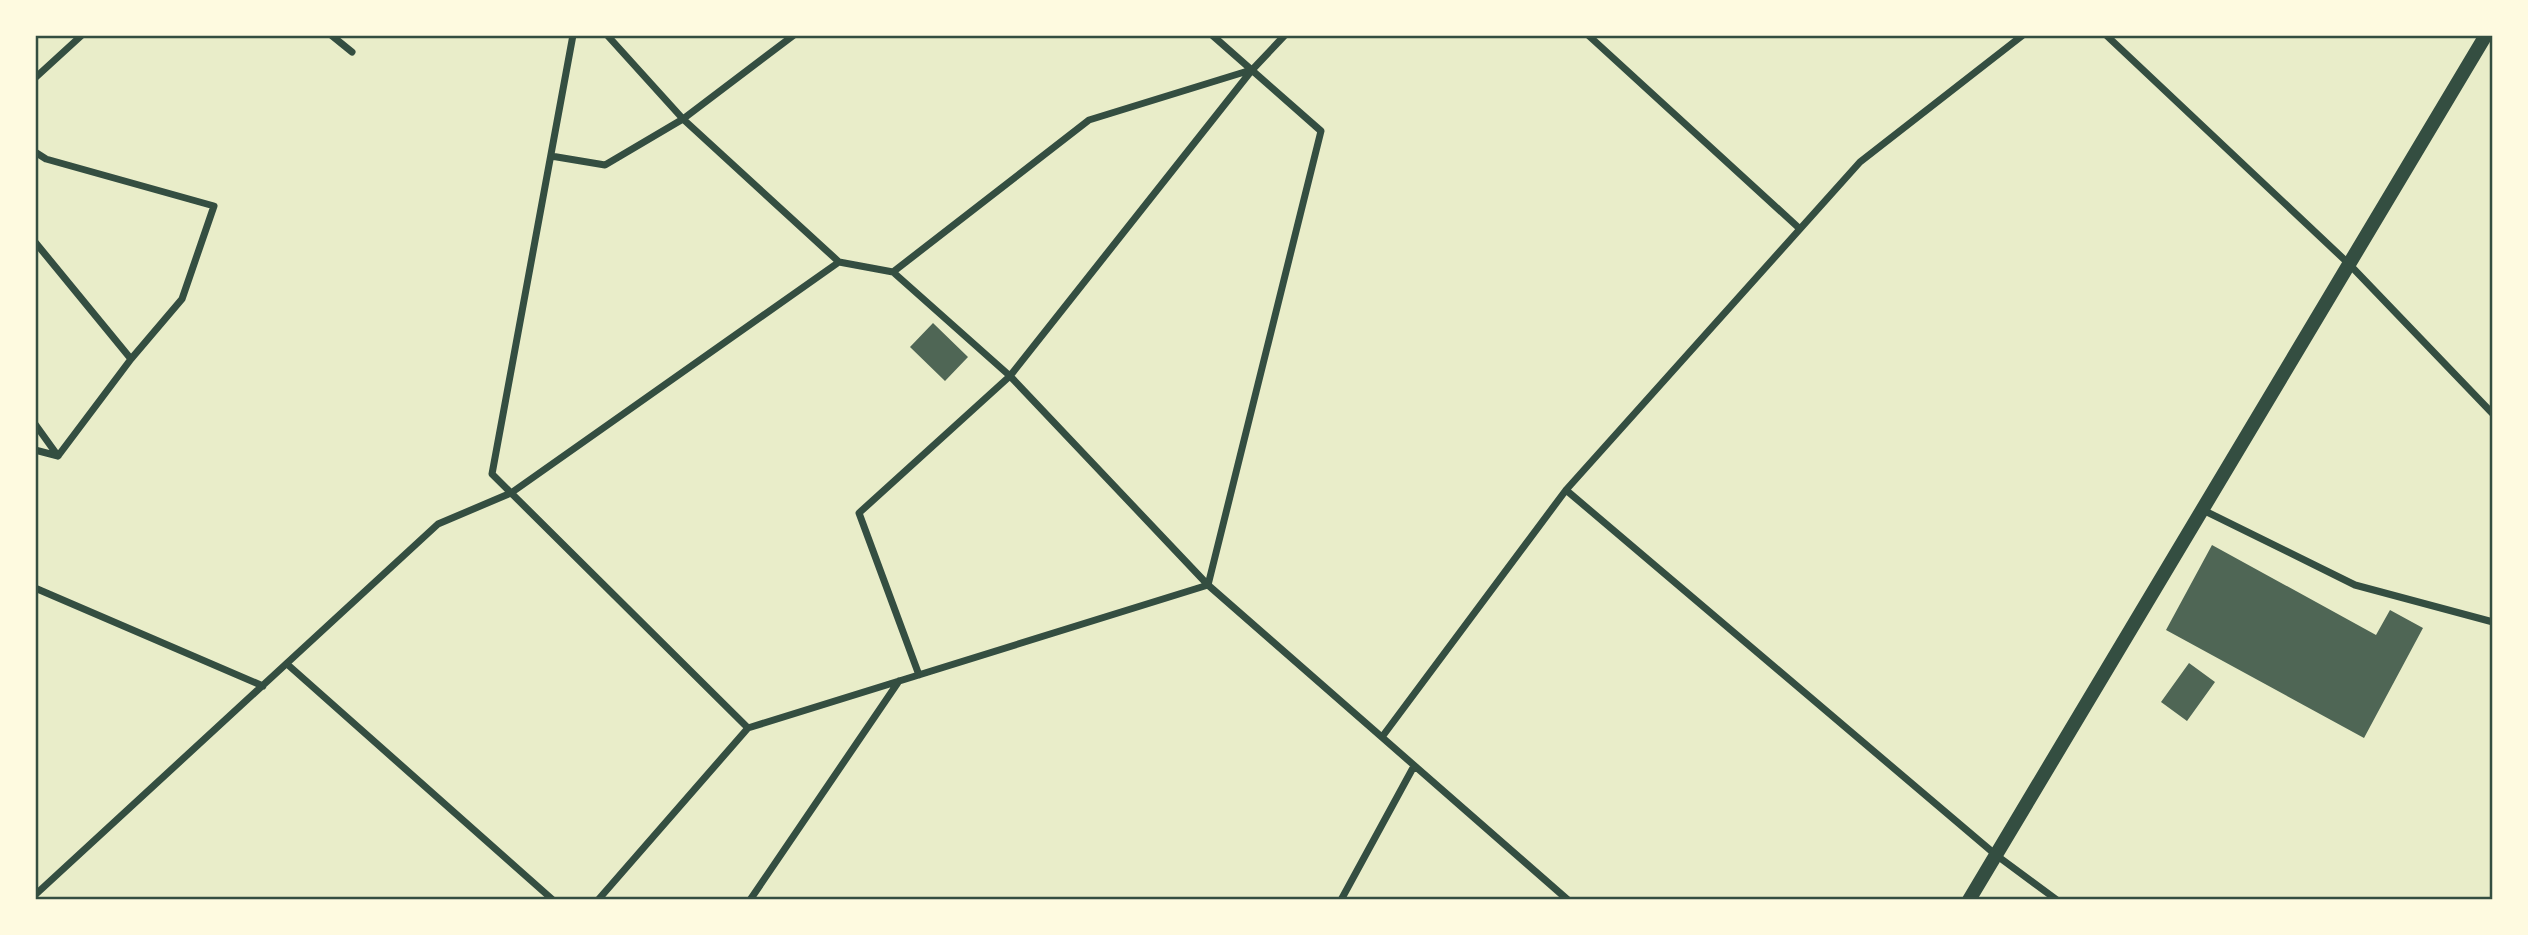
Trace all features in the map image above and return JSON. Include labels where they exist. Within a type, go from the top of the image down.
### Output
[{"type":"main road","points":[[1969,900],[2486,35]]},
{"type":"street","points":[[35,78],[82,35]]},
{"type":"street","points":[[331,35],[352,52]]},
{"type":"street","points":[[573,35],[492,474],[748,728]]},
{"type":"street","points":[[607,35],[682,119],[839,262],[893,272],[1010,376],[1208,584],[1568,900]]},
{"type":"street","points":[[551,156],[605,165],[682,119],[794,35]]},
{"type":"street","points":[[1208,584],[1321,131],[1212,35]]},
{"type":"street","points":[[919,675],[859,513],[1010,376],[1252,70],[1285,35]]},
{"type":"street","points":[[1588,35],[1800,229]]},
{"type":"street","points":[[1382,737],[1566,490],[1860,162],[2023,35]]},
{"type":"street","points":[[2106,35],[2349,264],[2493,414]]},
{"type":"street","points":[[893,272],[1089,120],[1252,70]]},
{"type":"street","points":[[35,152],[46,159],[214,205],[182,299],[131,359],[58,456]]},
{"type":"street","points":[[35,242],[131,359]]},
{"type":"street","points":[[35,895],[438,524],[511,493],[839,262]]},
{"type":"street","points":[[35,424],[58,456]]},
{"type":"street","points":[[35,450],[58,456]]},
{"type":"street","points":[[1566,490],[1996,855],[2057,900]]},
{"type":"street","points":[[2203,509],[2355,585],[2493,622]]},
{"type":"street","points":[[598,900],[748,728],[1208,584]]},
{"type":"street","points":[[35,588],[263,687]]},
{"type":"street","points":[[287,664],[553,900]]},
{"type":"street","points":[[750,900],[898,681]]},
{"type":"street","points":[[1341,900],[1414,765]]},
{"type":"building","points":[[933,323],[968,357],[945,381],[910,347]]},
{"type":"building","points":[[2212,545],[2376,635],[2390,610],[2423,628],[2364,738],[2166,630]]},
{"type":"building","points":[[2189,663],[2215,682],[2187,721],[2161,702]]}]
